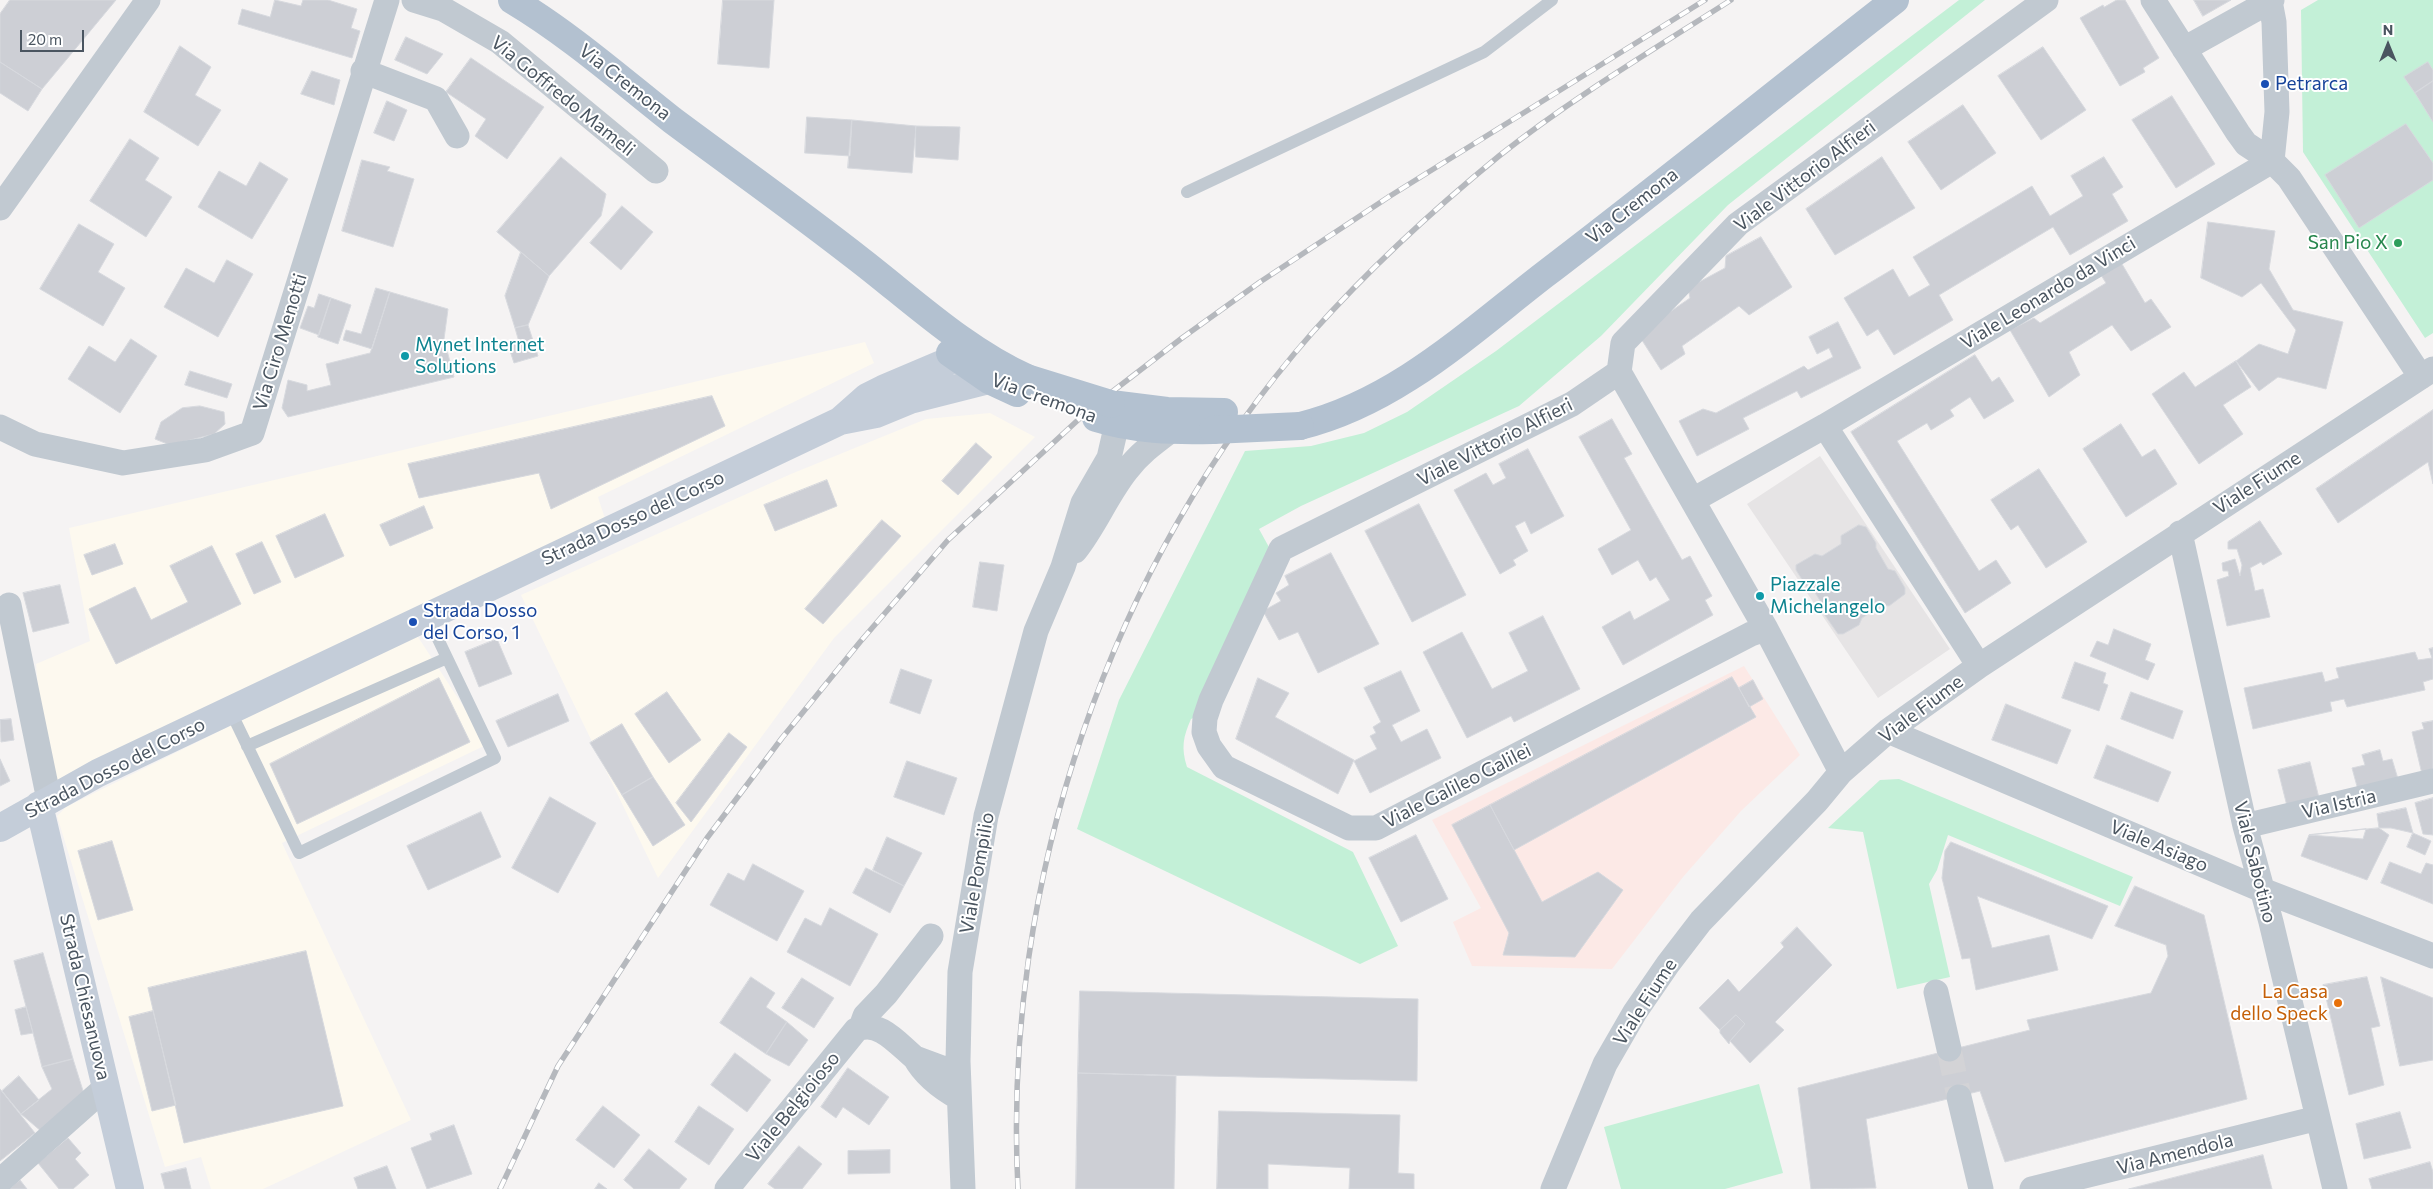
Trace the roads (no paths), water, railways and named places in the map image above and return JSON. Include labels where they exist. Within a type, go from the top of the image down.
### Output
[{"type":"main road","name":"Via Cremona","points":[[512,0],[568,38],[736,168],[784,217],[963,347],[989,380],[1022,385],[1170,431],[1218,421],[1300,418],[1364,403],[1386,392],[1430,362],[1578,249],[1894,0]]},
{"type":"main road","name":"Via Cremona","points":[[902,304],[926,335],[963,347],[1010,370],[1022,385]]},
{"type":"main road","name":"Strada Dosso del Corso","points":[[0,828],[98,773],[840,420],[867,398],[963,347]]},
{"type":"main road","name":"Strada Dosso del Corso","points":[[840,420],[876,414],[910,400],[989,380]]},
{"type":"main road","name":"Via Cremona","points":[[1111,413],[1167,411],[1218,421]]},
{"type":"main road","name":"Strada Chiesanuova","points":[[44,802],[130,1189]]},
{"type":"street","points":[[0,208],[148,0]]},
{"type":"street","name":"Via Ciro Menotti","points":[[0,427],[35,444],[122,463],[206,450],[252,433],[363,71],[387,0]]},
{"type":"street","name":"Via Goffredo Mameli","points":[[414,0],[443,9],[500,42],[656,171]]},
{"type":"street","name":"Viale Vittorio Alfieri","points":[[1281,549],[1572,404],[1619,372],[1623,343],[1738,224],[2046,0]]},
{"type":"street","points":[[2153,0],[2246,144],[2272,160],[2289,178],[2427,373]]},
{"type":"street","points":[[2184,49],[2271,1],[2274,22],[2277,112],[2272,160]]},
{"type":"street","points":[[363,71],[436,99],[457,136]]},
{"type":"street","name":"Viale Leonardo da Vinci","points":[[1825,426],[2272,160]]},
{"type":"street","points":[[1619,372],[1766,629],[1841,772]]},
{"type":"street","name":"Viale Fiume","points":[[1552,1189],[1605,1064],[1635,1012],[1668,964],[1701,921],[1817,801],[1841,772],[1888,731],[1979,666],[2427,373]]},
{"type":"street","name":"Viale Pompilio","points":[[963,1189],[958,1069],[960,972],[986,816],[1036,631],[1063,567],[1083,503],[1108,458],[1111,413]]},
{"type":"street","points":[[1693,500],[1825,426],[1979,666]]},
{"type":"street","name":"Viale Pompilio","points":[[1063,567],[1090,531],[1126,470],[1145,450],[1170,431]]},
{"type":"street","name":"Viale Sabotino","points":[[2180,533],[2245,826],[2335,1189]]},
{"type":"street","name":"Viale Galileo Galilei","points":[[1281,549],[1211,700],[1205,718],[1204,732],[1209,746],[1224,767],[1349,828],[1376,828],[1751,634],[1766,629]]},
{"type":"street","points":[[9,605],[44,802]]},
{"type":"street","name":"Viale Asiago","points":[[1888,731],[2262,890],[2433,956]]},
{"type":"street","name":"Via Istria","points":[[2245,826],[2433,781]]},
{"type":"street","name":"Viale Belgioioso","points":[[727,1189],[851,1033],[871,1029],[865,1016],[886,994],[931,936]]},
{"type":"street","points":[[1936,992],[1949,1049]]},
{"type":"street","points":[[871,1029],[915,1058],[942,1068],[958,1069]]},
{"type":"street","points":[[915,1058],[923,1071],[943,1089],[959,1098]]},
{"type":"street","points":[[0,1181],[106,1087]]},
{"type":"street","points":[[1959,1097],[1981,1189]]},
{"type":"street","name":"Via Amendola","points":[[2032,1189],[2318,1118]]},
{"type":"lane","points":[[1186,192],[1484,52],[1552,0]]},
{"type":"lane","points":[[230,710],[299,853],[495,758],[426,616]]},
{"type":"lane","points":[[247,746],[447,658]]},
{"type":"tunnel","points":[[1949,1049],[1959,1097]]},
{"type":"railway","points":[[500,1189],[558,1066],[707,838],[782,738],[860,642],[948,540],[1091,408],[1182,338],[1260,282],[1390,196],[1705,0]]},
{"type":"railway","points":[[1018,1189],[1018,1074],[1029,958],[1050,844],[1083,732],[1126,624],[1178,521],[1240,424],[1312,333],[1402,241],[1474,176],[1555,114],[1731,0]]},
{"type":"place","name":"Petrarca","points":[[2265,84]]},
{"type":"place","name":"San Pio X","points":[[2398,243]]},
{"type":"place","name":"Mynet Internet Solutions","points":[[405,356]]},
{"type":"place","name":"Piazzale Michelangelo","points":[[1760,596]]},
{"type":"place","name":"Strada Dosso del Corso, 1","points":[[413,622]]},
{"type":"place","name":"La Casa dello Speck","points":[[2338,1003]]}]
